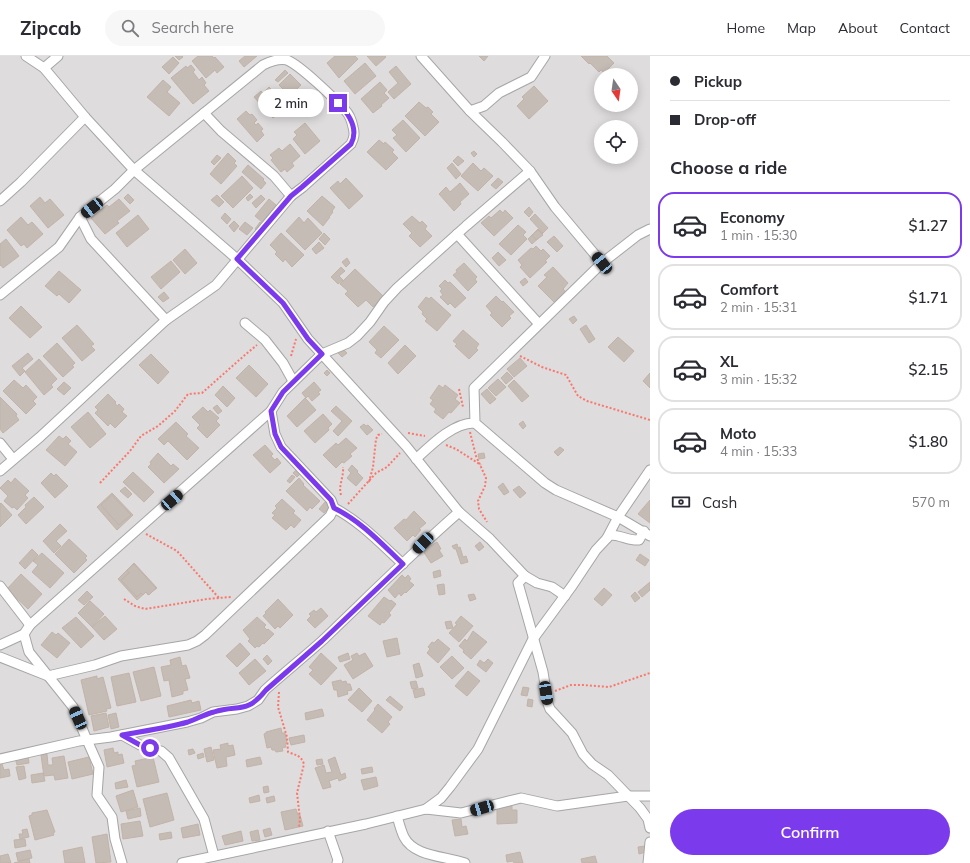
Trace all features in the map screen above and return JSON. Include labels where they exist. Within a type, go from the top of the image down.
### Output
[{"type":"street","points":[[26,56],[44,68],[85,117],[134,170],[237,259],[283,303],[308,339],[406,446],[459,512],[490,539],[525,576],[537,583],[552,587],[565,596]]},
{"type":"street","points":[[44,68],[58,56]]},
{"type":"street","points":[[421,56],[470,111],[530,171],[555,206],[602,263]]},
{"type":"street","points":[[470,111],[484,106],[498,93],[531,77],[545,56]]},
{"type":"street","points":[[0,295],[59,247],[80,217],[115,189],[134,170],[263,65],[278,58],[293,63],[346,111],[355,133],[351,144],[291,196],[216,285],[166,320],[40,437],[0,471]]},
{"type":"street","points":[[204,113],[221,130],[274,176],[291,196]]},
{"type":"street","points":[[0,201],[21,182],[85,117]]},
{"type":"street","points":[[0,645],[24,634],[30,625],[271,411],[283,392],[322,354],[348,343],[357,336],[397,288],[530,171]]},
{"type":"street","points":[[80,217],[91,239],[166,320]]},
{"type":"street","points":[[471,422],[474,388],[602,263],[638,235],[650,229]]},
{"type":"street","points":[[458,234],[539,324]]},
{"type":"street","points":[[244,323],[265,340],[283,363],[293,381]]},
{"type":"street","points":[[271,411],[275,434],[281,447],[339,508],[363,527],[403,564]]},
{"type":"street","points":[[416,459],[437,441],[471,422]]},
{"type":"street","points":[[471,422],[545,483],[556,490],[618,517],[647,533],[639,540],[615,535],[607,538]]},
{"type":"street","points":[[0,443],[13,459]]},
{"type":"street","points":[[426,809],[441,798],[478,750],[533,639],[565,596],[596,550],[607,538],[618,517],[650,470]]},
{"type":"street","points":[[0,657],[48,676],[95,665],[121,656],[188,645],[198,641],[339,508]]},
{"type":"street","points":[[0,759],[88,740],[187,722],[213,712],[248,706],[258,700],[266,690],[322,641],[423,543],[459,512]]},
{"type":"street","points":[[525,576],[518,583],[543,672],[550,709],[572,733],[583,754],[592,764],[608,775],[640,808],[648,819],[650,828]]},
{"type":"street","points":[[0,586],[30,625]]},
{"type":"street","points":[[24,634],[29,652],[73,707],[88,740],[99,767],[98,795],[112,817],[114,839],[122,863]]},
{"type":"street","points":[[122,735],[140,745],[161,751],[169,758],[204,819],[214,856]]},
{"type":"street","points":[[182,863],[426,809],[461,813],[521,798],[557,806],[628,796],[650,796]]},
{"type":"street","points":[[397,816],[404,837],[411,846],[420,852],[456,859],[465,863]]},
{"type":"street","points":[[328,831],[338,860],[337,863]]},
{"type":"street","points":[[648,863],[650,842]]},
{"type":"path","points":[[100,483],[130,451],[141,436],[158,426],[175,411],[188,394],[202,393],[246,354],[265,340]]},
{"type":"path","points":[[511,352],[566,375],[578,396],[587,401],[650,420]]},
{"type":"path","points":[[459,389],[471,422],[476,456],[486,478],[485,486],[478,501],[479,509],[487,522],[490,539]]},
{"type":"path","points":[[369,482],[373,467],[376,439],[378,435],[391,430]]},
{"type":"path","points":[[339,508],[352,500],[376,473],[388,467],[406,446]]},
{"type":"path","points":[[339,508],[340,492],[344,473],[343,467]]},
{"type":"path","points":[[138,530],[152,539],[177,551],[219,598]]},
{"type":"path","points":[[124,599],[135,606],[146,609],[219,598],[244,598]]},
{"type":"path","points":[[546,693],[571,685],[583,684],[609,687],[650,673]]},
{"type":"path","points":[[280,691],[278,707],[287,737],[288,752],[299,756],[303,760],[304,764],[297,793],[300,825],[293,838]]},
{"type":"shaded area","points":[[0,56],[650,56],[650,863],[0,863]]},
{"type":"building","points":[[175,56],[182,56],[183,57],[179,60]]},
{"type":"building","points":[[198,56],[215,57],[224,67],[217,73],[215,70],[206,78],[192,61]]},
{"type":"building","points":[[245,56],[257,56],[244,67],[239,61]]},
{"type":"building","points":[[335,56],[355,56],[358,59],[339,78],[327,63]]},
{"type":"building","points":[[367,56],[385,56],[386,57],[376,66]]},
{"type":"building","points":[[479,56],[488,56],[484,61]]},
{"type":"building","points":[[581,56],[607,56],[614,63],[609,68],[595,68],[590,63],[589,64]]},
{"type":"building","points":[[173,57],[179,63],[169,74],[162,67]]},
{"type":"building","points":[[365,63],[376,76],[355,94],[344,81]]},
{"type":"building","points":[[191,65],[195,70],[193,72],[199,80],[202,77],[206,83],[204,85],[209,91],[193,104],[171,78],[186,66],[187,68]]},
{"type":"building","points":[[396,66],[411,84],[394,99],[388,92],[398,83],[389,72]]},
{"type":"building","points":[[285,70],[288,73],[278,82],[275,80]]},
{"type":"building","points":[[290,74],[301,85],[290,96],[279,85]]},
{"type":"building","points":[[163,80],[171,87],[167,92],[180,103],[169,116],[147,97]]},
{"type":"building","points":[[380,82],[387,90],[384,93],[389,98],[373,113],[361,99]]},
{"type":"building","points":[[534,86],[548,101],[529,119],[517,106],[524,99],[522,97]]},
{"type":"building","points":[[269,87],[287,106],[273,118],[254,97],[261,91],[263,93]]},
{"type":"building","points":[[419,102],[433,112],[431,114],[439,122],[425,136],[405,116]]},
{"type":"building","points":[[246,111],[250,115],[252,114],[257,120],[254,123],[256,125],[258,123],[263,129],[261,131],[264,135],[257,142],[237,119]]},
{"type":"building","points":[[403,120],[420,138],[406,152],[393,138],[397,135],[392,130]]},
{"type":"building","points":[[305,123],[320,141],[305,154],[293,139],[297,135],[294,132]]},
{"type":"building","points":[[379,140],[384,144],[385,142],[394,150],[392,152],[398,158],[386,170],[367,152]]},
{"type":"building","points":[[290,144],[300,156],[292,163],[294,166],[287,172],[285,169],[281,172],[271,160],[273,158],[270,155],[279,148],[282,151]]},
{"type":"building","points":[[474,151],[477,154],[474,157],[471,153]]},
{"type":"building","points":[[228,153],[236,161],[234,163],[237,166],[221,184],[210,174]]},
{"type":"building","points":[[217,155],[221,158],[214,165],[211,162]]},
{"type":"building","points":[[458,156],[464,161],[458,166],[453,161]]},
{"type":"building","points":[[452,163],[461,174],[456,179],[447,168]]},
{"type":"building","points":[[473,163],[481,171],[484,168],[493,176],[478,191],[461,176]]},
{"type":"building","points":[[248,165],[264,179],[263,180],[266,183],[261,189],[242,172]]},
{"type":"building","points":[[242,176],[253,188],[233,208],[221,196]]},
{"type":"building","points":[[346,178],[363,196],[349,209],[330,188],[338,181],[340,184]]},
{"type":"building","points":[[498,178],[503,182],[496,189],[491,185]]},
{"type":"building","points":[[460,183],[469,194],[460,202],[461,204],[454,211],[439,194],[446,187],[450,192]]},
{"type":"building","points":[[128,194],[134,200],[130,204],[124,198]]},
{"type":"building","points":[[250,194],[253,197],[248,201],[246,198]]},
{"type":"building","points":[[217,195],[224,202],[219,207],[211,200]]},
{"type":"building","points":[[261,195],[265,199],[256,208],[252,203]]},
{"type":"building","points":[[322,196],[335,207],[323,226],[307,211]]},
{"type":"building","points":[[40,197],[45,203],[50,199],[64,215],[48,228],[30,206]]},
{"type":"building","points":[[119,199],[130,211],[117,221],[119,223],[105,234],[91,218],[107,205],[109,207]]},
{"type":"building","points":[[269,199],[276,205],[262,222],[255,216]]},
{"type":"building","points":[[529,207],[533,212],[529,217],[524,212]]},
{"type":"building","points":[[500,210],[503,213],[505,210],[513,218],[494,236],[481,223],[489,216],[491,218]]},
{"type":"building","points":[[225,213],[231,219],[227,224],[221,218]]},
{"type":"building","points":[[535,214],[548,228],[543,233],[530,219]]},
{"type":"building","points":[[138,215],[149,229],[127,247],[116,233]]},
{"type":"building","points":[[412,216],[420,223],[422,221],[427,226],[425,229],[432,236],[420,247],[409,236],[412,233],[403,224]]},
{"type":"building","points":[[21,217],[28,225],[32,222],[43,234],[27,248],[24,244],[21,246],[7,230]]},
{"type":"building","points":[[299,217],[304,223],[308,218],[322,233],[305,250],[286,231]]},
{"type":"building","points":[[234,221],[239,226],[234,232],[229,226]]},
{"type":"building","points":[[245,222],[253,228],[247,235],[239,229]]},
{"type":"building","points":[[260,222],[264,225],[259,232],[255,229]]},
{"type":"building","points":[[518,225],[526,232],[523,235],[527,239],[511,255],[499,244]]},
{"type":"building","points":[[538,229],[543,234],[532,244],[528,239]]},
{"type":"building","points":[[538,230],[543,235],[536,240],[532,235]]},
{"type":"building","points":[[281,233],[304,255],[292,267],[285,259],[283,262],[275,254],[277,252],[270,245]]},
{"type":"building","points":[[324,233],[330,239],[325,245],[319,239]]},
{"type":"building","points":[[554,236],[563,246],[557,252],[547,242]]},
{"type":"building","points":[[6,239],[19,256],[3,268],[1,265],[0,266],[0,244]]},
{"type":"building","points":[[319,242],[324,248],[316,254],[312,249]]},
{"type":"building","points":[[536,246],[541,251],[543,249],[550,256],[545,261],[547,262],[530,278],[520,267],[522,265],[518,260],[531,248],[533,249]]},
{"type":"building","points":[[185,249],[197,263],[185,274],[173,260]]},
{"type":"building","points":[[498,252],[506,260],[499,266],[492,258]]},
{"type":"building","points":[[347,258],[350,263],[346,267],[342,262]]},
{"type":"building","points":[[171,261],[180,272],[161,289],[151,277]]},
{"type":"building","points":[[464,263],[477,277],[475,279],[477,282],[468,291],[453,275]]},
{"type":"building","points":[[341,267],[345,271],[339,276],[343,280],[338,284],[331,277]]},
{"type":"building","points":[[553,267],[568,283],[563,289],[567,293],[556,304],[538,286],[547,277],[544,275]]},
{"type":"building","points":[[355,269],[383,296],[373,307],[366,300],[358,307],[345,294],[348,291],[340,284]]},
{"type":"building","points":[[59,271],[81,290],[69,303],[59,294],[57,296],[45,286]]},
{"type":"building","points":[[525,278],[528,282],[523,286],[520,282]]},
{"type":"building","points":[[445,280],[448,283],[450,282],[466,298],[455,308],[450,303],[448,305],[440,297],[443,295],[440,291],[442,289],[439,286]]},
{"type":"building","points":[[164,292],[169,298],[163,302],[158,297]]},
{"type":"building","points":[[496,296],[514,312],[509,316],[511,318],[502,327],[490,315],[492,313],[486,306]]},
{"type":"building","points":[[426,297],[429,299],[431,297],[451,315],[437,331],[425,321],[427,319],[418,307]]},
{"type":"building","points":[[21,306],[42,327],[30,338],[9,318]]},
{"type":"building","points":[[574,316],[577,320],[573,324],[569,319]]},
{"type":"building","points":[[77,325],[94,344],[91,346],[95,350],[82,361],[62,338]]},
{"type":"building","points":[[586,325],[595,339],[589,343],[580,329]]},
{"type":"building","points":[[384,326],[399,340],[381,358],[375,353],[377,350],[369,342]]},
{"type":"building","points":[[463,330],[479,344],[476,348],[478,350],[469,359],[455,346],[457,344],[453,341]]},
{"type":"building","points":[[618,337],[634,351],[624,362],[608,347]]},
{"type":"building","points":[[57,343],[75,363],[72,366],[74,367],[63,377],[43,356]]},
{"type":"building","points":[[405,345],[416,356],[398,374],[388,363]]},
{"type":"building","points":[[341,347],[347,353],[342,357],[337,352]]},
{"type":"building","points":[[28,353],[33,359],[22,368],[25,371],[20,376],[12,366]]},
{"type":"building","points":[[151,354],[169,372],[158,384],[139,365]]},
{"type":"building","points":[[520,358],[527,366],[514,377],[507,369]]},
{"type":"building","points":[[39,359],[57,379],[51,385],[53,387],[44,395],[25,372]]},
{"type":"building","points":[[249,365],[268,384],[256,397],[236,378]]},
{"type":"building","points":[[327,370],[330,373],[327,376],[324,373]]},
{"type":"building","points":[[507,372],[513,378],[506,384],[501,378]]},
{"type":"building","points":[[650,373],[650,388],[643,381]]},
{"type":"building","points":[[498,379],[506,387],[496,396],[488,388]]},
{"type":"building","points":[[14,380],[23,388],[26,385],[37,397],[33,401],[36,404],[26,414],[3,391]]},
{"type":"building","points":[[514,380],[529,396],[522,402],[508,386]]},
{"type":"building","points":[[64,382],[71,388],[64,395],[57,389]]},
{"type":"building","points":[[314,382],[321,390],[318,392],[320,394],[312,401],[308,396],[306,398],[302,393]]},
{"type":"building","points":[[439,385],[443,388],[445,385],[458,395],[455,399],[460,403],[443,419],[434,412],[436,409],[430,404],[433,400],[430,398]]},
{"type":"building","points":[[223,386],[235,398],[227,407],[215,395]]},
{"type":"building","points":[[487,389],[496,399],[490,404],[481,394]]},
{"type":"building","points":[[108,394],[116,402],[115,403],[117,406],[119,404],[124,409],[122,412],[127,416],[115,428],[110,423],[108,426],[95,413],[98,410],[95,407]]},
{"type":"building","points":[[0,397],[17,414],[16,416],[19,420],[3,433],[0,429]]},
{"type":"building","points":[[305,398],[316,410],[297,427],[287,416]]},
{"type":"building","points":[[217,405],[222,411],[218,414],[213,408]]},
{"type":"building","points":[[336,406],[352,421],[338,436],[333,431],[342,421],[331,411]]},
{"type":"building","points":[[203,407],[208,412],[210,410],[219,418],[216,421],[220,425],[207,438],[197,428],[200,425],[192,417]]},
{"type":"building","points":[[88,412],[106,434],[90,448],[71,427]]},
{"type":"building","points":[[323,414],[332,424],[328,428],[329,430],[315,443],[304,431]]},
{"type":"building","points":[[523,421],[526,426],[523,429],[519,424]]},
{"type":"building","points":[[176,422],[188,434],[186,436],[199,448],[187,460],[168,441],[164,445],[158,439]]},
{"type":"building","points":[[364,424],[366,426],[368,425],[373,430],[367,435],[360,427]]},
{"type":"building","points":[[59,436],[63,439],[66,436],[71,441],[68,444],[77,452],[65,466],[46,450]]},
{"type":"building","points":[[346,438],[357,448],[350,454],[352,456],[336,468],[323,455],[336,443],[338,445]]},
{"type":"building","points":[[265,445],[273,454],[271,456],[275,460],[277,458],[281,463],[270,473],[253,455]]},
{"type":"building","points":[[560,447],[564,450],[558,456],[554,452]]},
{"type":"building","points":[[158,453],[171,466],[173,464],[179,469],[164,483],[148,467],[151,464],[150,462]]},
{"type":"building","points":[[484,453],[485,458],[479,459],[478,454]]},
{"type":"building","points":[[352,465],[363,478],[356,486],[347,478],[351,473],[348,470]]},
{"type":"building","points":[[297,469],[301,473],[297,477],[293,473]]},
{"type":"building","points":[[133,472],[154,492],[144,502],[123,482]]},
{"type":"building","points":[[51,473],[54,476],[56,474],[68,486],[55,498],[41,483]]},
{"type":"building","points":[[292,475],[295,477],[290,483],[287,481]]},
{"type":"building","points":[[15,478],[29,491],[25,495],[28,498],[17,510],[14,507],[12,508],[4,501],[8,496],[0,488],[8,480],[11,483]]},
{"type":"building","points":[[299,478],[304,484],[303,485],[320,501],[312,509],[310,507],[307,511],[286,491]]},
{"type":"building","points":[[503,483],[509,492],[504,495],[498,487]]},
{"type":"building","points":[[519,486],[526,493],[520,498],[513,490]]},
{"type":"building","points":[[125,487],[132,494],[128,498],[120,491]]},
{"type":"building","points":[[112,493],[133,515],[117,530],[97,507]]},
{"type":"building","points":[[112,495],[131,515],[119,525],[101,505]]},
{"type":"building","points":[[34,497],[44,507],[26,524],[18,515],[26,507],[25,505]]},
{"type":"building","points":[[282,499],[295,511],[293,513],[301,520],[294,528],[291,525],[286,530],[272,518],[275,515],[272,513],[277,508],[275,506]]},
{"type":"building","points":[[650,500],[650,523],[638,514]]},
{"type":"building","points":[[325,502],[330,506],[324,513],[319,509]]},
{"type":"building","points":[[1,503],[12,515],[0,527],[0,504]]},
{"type":"building","points":[[414,511],[426,523],[419,529],[421,530],[415,537],[413,535],[407,541],[394,528],[404,519],[406,520]]},
{"type":"building","points":[[60,524],[67,531],[56,541],[61,546],[54,553],[43,541]]},
{"type":"building","points":[[69,539],[87,556],[85,558],[87,560],[74,573],[55,554]]},
{"type":"building","points":[[437,542],[441,549],[439,550],[443,556],[431,563],[423,551]]},
{"type":"building","points":[[480,542],[484,547],[479,551],[475,546]]},
{"type":"building","points":[[457,544],[458,548],[460,547],[463,557],[466,556],[468,562],[461,564],[456,549],[452,546]]},
{"type":"building","points":[[32,549],[38,555],[25,569],[19,563]]},
{"type":"building","points":[[42,553],[64,573],[50,588],[32,572],[38,565],[33,561]]},
{"type":"building","points":[[640,554],[649,560],[645,566],[636,560]]},
{"type":"building","points":[[134,563],[157,588],[148,595],[146,592],[137,600],[118,579]]},
{"type":"building","points":[[134,564],[156,588],[149,595],[146,592],[143,595],[141,593],[137,597],[121,580],[129,573],[127,570]]},
{"type":"building","points":[[440,570],[441,576],[434,578],[433,572]]},
{"type":"building","points":[[21,574],[42,594],[28,609],[7,589]]},
{"type":"building","points":[[402,575],[405,578],[408,575],[411,579],[409,581],[414,585],[406,593],[405,592],[401,596],[399,593],[395,598],[388,590]]},
{"type":"building","points":[[650,582],[650,590],[642,597],[638,592]]},
{"type":"building","points":[[444,584],[445,594],[439,595],[437,585]]},
{"type":"building","points":[[604,588],[612,595],[602,606],[594,599]]},
{"type":"building","points":[[87,591],[93,597],[84,605],[78,600]]},
{"type":"building","points":[[635,592],[640,598],[635,602],[631,596]]},
{"type":"building","points":[[474,594],[476,599],[470,601],[468,595]]},
{"type":"building","points":[[384,597],[396,604],[389,613],[391,615],[384,623],[382,622],[380,625],[368,616]]},
{"type":"building","points":[[278,599],[293,615],[280,628],[278,626],[275,629],[263,616]]},
{"type":"building","points":[[90,601],[104,614],[92,627],[78,613]]},
{"type":"building","points":[[321,608],[328,616],[315,628],[307,620],[311,616],[309,614],[314,610],[316,612]]},
{"type":"building","points":[[105,616],[117,629],[104,640],[92,627]]},
{"type":"building","points":[[461,616],[473,626],[459,642],[449,633],[457,624],[455,623]]},
{"type":"building","points":[[76,617],[94,636],[81,648],[62,628]]},
{"type":"building","points":[[257,617],[266,625],[264,627],[267,630],[268,629],[274,634],[264,644],[263,643],[259,647],[257,646],[255,648],[248,641],[250,639],[243,630]]},
{"type":"building","points":[[451,621],[453,628],[447,629],[445,622]]},
{"type":"building","points":[[473,631],[487,642],[471,659],[459,646],[465,639],[467,641]]},
{"type":"building","points":[[52,632],[56,635],[58,633],[70,643],[57,658],[41,645]]},
{"type":"building","points":[[397,638],[400,654],[387,657],[383,641]]},
{"type":"building","points":[[438,639],[450,649],[438,663],[427,653],[430,649],[428,647],[432,642],[434,643]]},
{"type":"building","points":[[240,643],[250,654],[237,667],[226,656]]},
{"type":"building","points":[[321,653],[337,668],[321,685],[309,674],[313,670],[309,667]]},
{"type":"building","points":[[348,653],[350,659],[340,662],[338,657]]},
{"type":"building","points":[[357,653],[359,656],[365,653],[373,666],[353,679],[344,665],[353,660],[351,656]]},
{"type":"building","points":[[267,655],[272,661],[268,665],[263,659]]},
{"type":"building","points":[[452,656],[464,668],[452,679],[440,667]]},
{"type":"building","points":[[180,657],[182,666],[186,665],[190,678],[185,679],[188,690],[183,691],[183,694],[172,697],[169,680],[164,681],[161,667],[171,665],[170,660]]},
{"type":"building","points":[[255,659],[266,671],[249,685],[239,673]]},
{"type":"building","points":[[488,659],[493,663],[486,672],[477,665],[480,660],[484,663]]},
{"type":"building","points":[[419,663],[423,676],[416,678],[413,665]]},
{"type":"building","points":[[154,667],[161,696],[141,701],[133,672]]},
{"type":"building","points":[[468,671],[480,681],[467,696],[455,686]]},
{"type":"building","points":[[129,673],[136,702],[117,706],[111,677]]},
{"type":"building","points":[[97,676],[97,679],[103,677],[111,708],[106,709],[107,711],[89,715],[81,680]]},
{"type":"building","points":[[341,680],[342,682],[346,681],[347,684],[350,684],[352,690],[347,691],[348,694],[338,697],[337,690],[334,690],[332,682]]},
{"type":"building","points":[[416,681],[418,688],[412,689],[410,682]]},
{"type":"building","points":[[523,687],[529,688],[527,696],[521,695]]},
{"type":"building","points":[[359,688],[372,701],[362,712],[348,700]]},
{"type":"building","points":[[423,688],[425,695],[415,698],[413,690]]},
{"type":"building","points":[[390,696],[403,707],[400,711],[386,700]]},
{"type":"building","points":[[528,699],[533,700],[532,707],[527,706]]},
{"type":"building","points":[[191,700],[192,703],[199,701],[201,710],[169,717],[167,706]]},
{"type":"building","points":[[378,704],[392,717],[388,722],[390,724],[382,733],[367,720]]},
{"type":"building","points":[[322,709],[324,716],[306,720],[305,713]]},
{"type":"building","points":[[106,713],[109,727],[94,731],[91,716]]},
{"type":"building","points":[[116,713],[119,727],[111,729],[108,715]]},
{"type":"building","points":[[281,728],[282,733],[285,733],[287,743],[285,744],[286,747],[282,748],[283,751],[276,752],[275,750],[272,750],[271,747],[267,748],[264,734],[266,732]]},
{"type":"building","points":[[304,735],[305,742],[291,745],[289,738]]},
{"type":"building","points":[[228,743],[228,746],[233,745],[235,755],[226,757],[227,766],[217,768],[213,750],[221,749],[220,745]]},
{"type":"building","points":[[211,747],[214,760],[207,762],[204,749]]},
{"type":"building","points":[[113,748],[114,753],[118,752],[118,755],[122,754],[124,763],[107,767],[104,750]]},
{"type":"building","points":[[193,749],[195,753],[189,755],[188,750]]},
{"type":"building","points":[[203,753],[204,757],[198,759],[197,755]]},
{"type":"building","points":[[47,754],[48,765],[53,765],[52,758],[64,756],[68,778],[55,780],[54,775],[44,776],[41,755]]},
{"type":"building","points":[[28,755],[29,763],[17,765],[15,758]]},
{"type":"building","points":[[89,757],[93,774],[72,779],[68,762]]},
{"type":"building","points":[[153,757],[159,782],[137,787],[132,766],[136,765],[135,761]]},
{"type":"building","points":[[260,757],[262,764],[247,767],[246,760]]},
{"type":"building","points":[[335,757],[341,775],[345,773],[346,778],[339,781],[338,778],[329,781],[331,787],[323,789],[315,768],[324,765],[326,773],[332,772],[328,760]]},
{"type":"building","points":[[322,759],[323,764],[317,765],[316,760]]},
{"type":"building","points":[[2,764],[4,770],[9,769],[10,776],[0,778],[0,765]]},
{"type":"building","points":[[24,766],[26,778],[19,780],[16,767]]},
{"type":"building","points":[[372,767],[373,772],[362,774],[361,769]]},
{"type":"building","points":[[43,773],[45,781],[32,783],[31,775]]},
{"type":"building","points":[[376,777],[378,786],[364,790],[361,780]]},
{"type":"building","points":[[126,780],[128,787],[116,789],[115,783]]},
{"type":"building","points":[[268,786],[269,792],[264,793],[263,787]]},
{"type":"building","points":[[133,790],[138,807],[121,812],[116,796]]},
{"type":"building","points":[[167,793],[174,820],[150,827],[143,799]]},
{"type":"building","points":[[259,795],[260,801],[250,803],[249,798]]},
{"type":"building","points":[[274,796],[275,801],[267,803],[266,798]]},
{"type":"building","points":[[497,806],[512,806],[512,810],[517,810],[517,823],[497,824]]},
{"type":"building","points":[[140,808],[141,816],[128,819],[126,811]]},
{"type":"building","points":[[296,809],[298,815],[300,815],[303,826],[285,830],[281,812]]},
{"type":"building","points":[[47,810],[55,832],[53,833],[54,835],[35,840],[29,816],[32,815],[32,813]]},
{"type":"building","points":[[461,819],[462,827],[466,826],[468,834],[455,836],[452,820]]},
{"type":"building","points":[[140,821],[143,836],[123,839],[121,824]]},
{"type":"building","points":[[198,824],[200,835],[183,838],[181,828]]},
{"type":"building","points":[[270,828],[272,835],[265,837],[263,830]]},
{"type":"building","points":[[27,829],[29,837],[20,839],[19,834],[23,834],[22,830]]},
{"type":"building","points":[[258,830],[260,840],[252,841],[250,832]]},
{"type":"building","points":[[241,831],[243,841],[225,845],[222,836]]},
{"type":"building","points":[[171,832],[172,838],[160,840],[159,834]]},
{"type":"building","points":[[107,834],[111,862],[96,863],[92,837]]},
{"type":"building","points":[[25,839],[26,846],[15,848],[14,840]]},
{"type":"building","points":[[645,846],[646,852],[639,854],[638,847]]},
{"type":"building","points":[[82,847],[85,863],[65,863],[63,851]]},
{"type":"building","points":[[30,850],[32,858],[18,861],[16,853]]},
{"type":"building","points":[[520,852],[523,863],[514,863],[513,861],[507,862],[506,855]]},
{"type":"building","points":[[8,854],[11,863],[0,863],[0,856]]},
{"type":"building","points":[[595,856],[597,863],[582,863],[581,859]]},
{"type":"building","points":[[29,859],[30,863],[14,863]]},
{"type":"route","points":[[150,748],[140,745],[122,735],[187,722],[213,712],[248,706],[258,700],[266,690],[322,641],[403,564],[352,518],[334,508],[331,500],[281,447],[275,434],[271,411],[283,392],[322,354],[308,339],[283,303],[237,259],[291,196],[351,144],[355,133],[353,126],[346,111],[338,103]]}]
